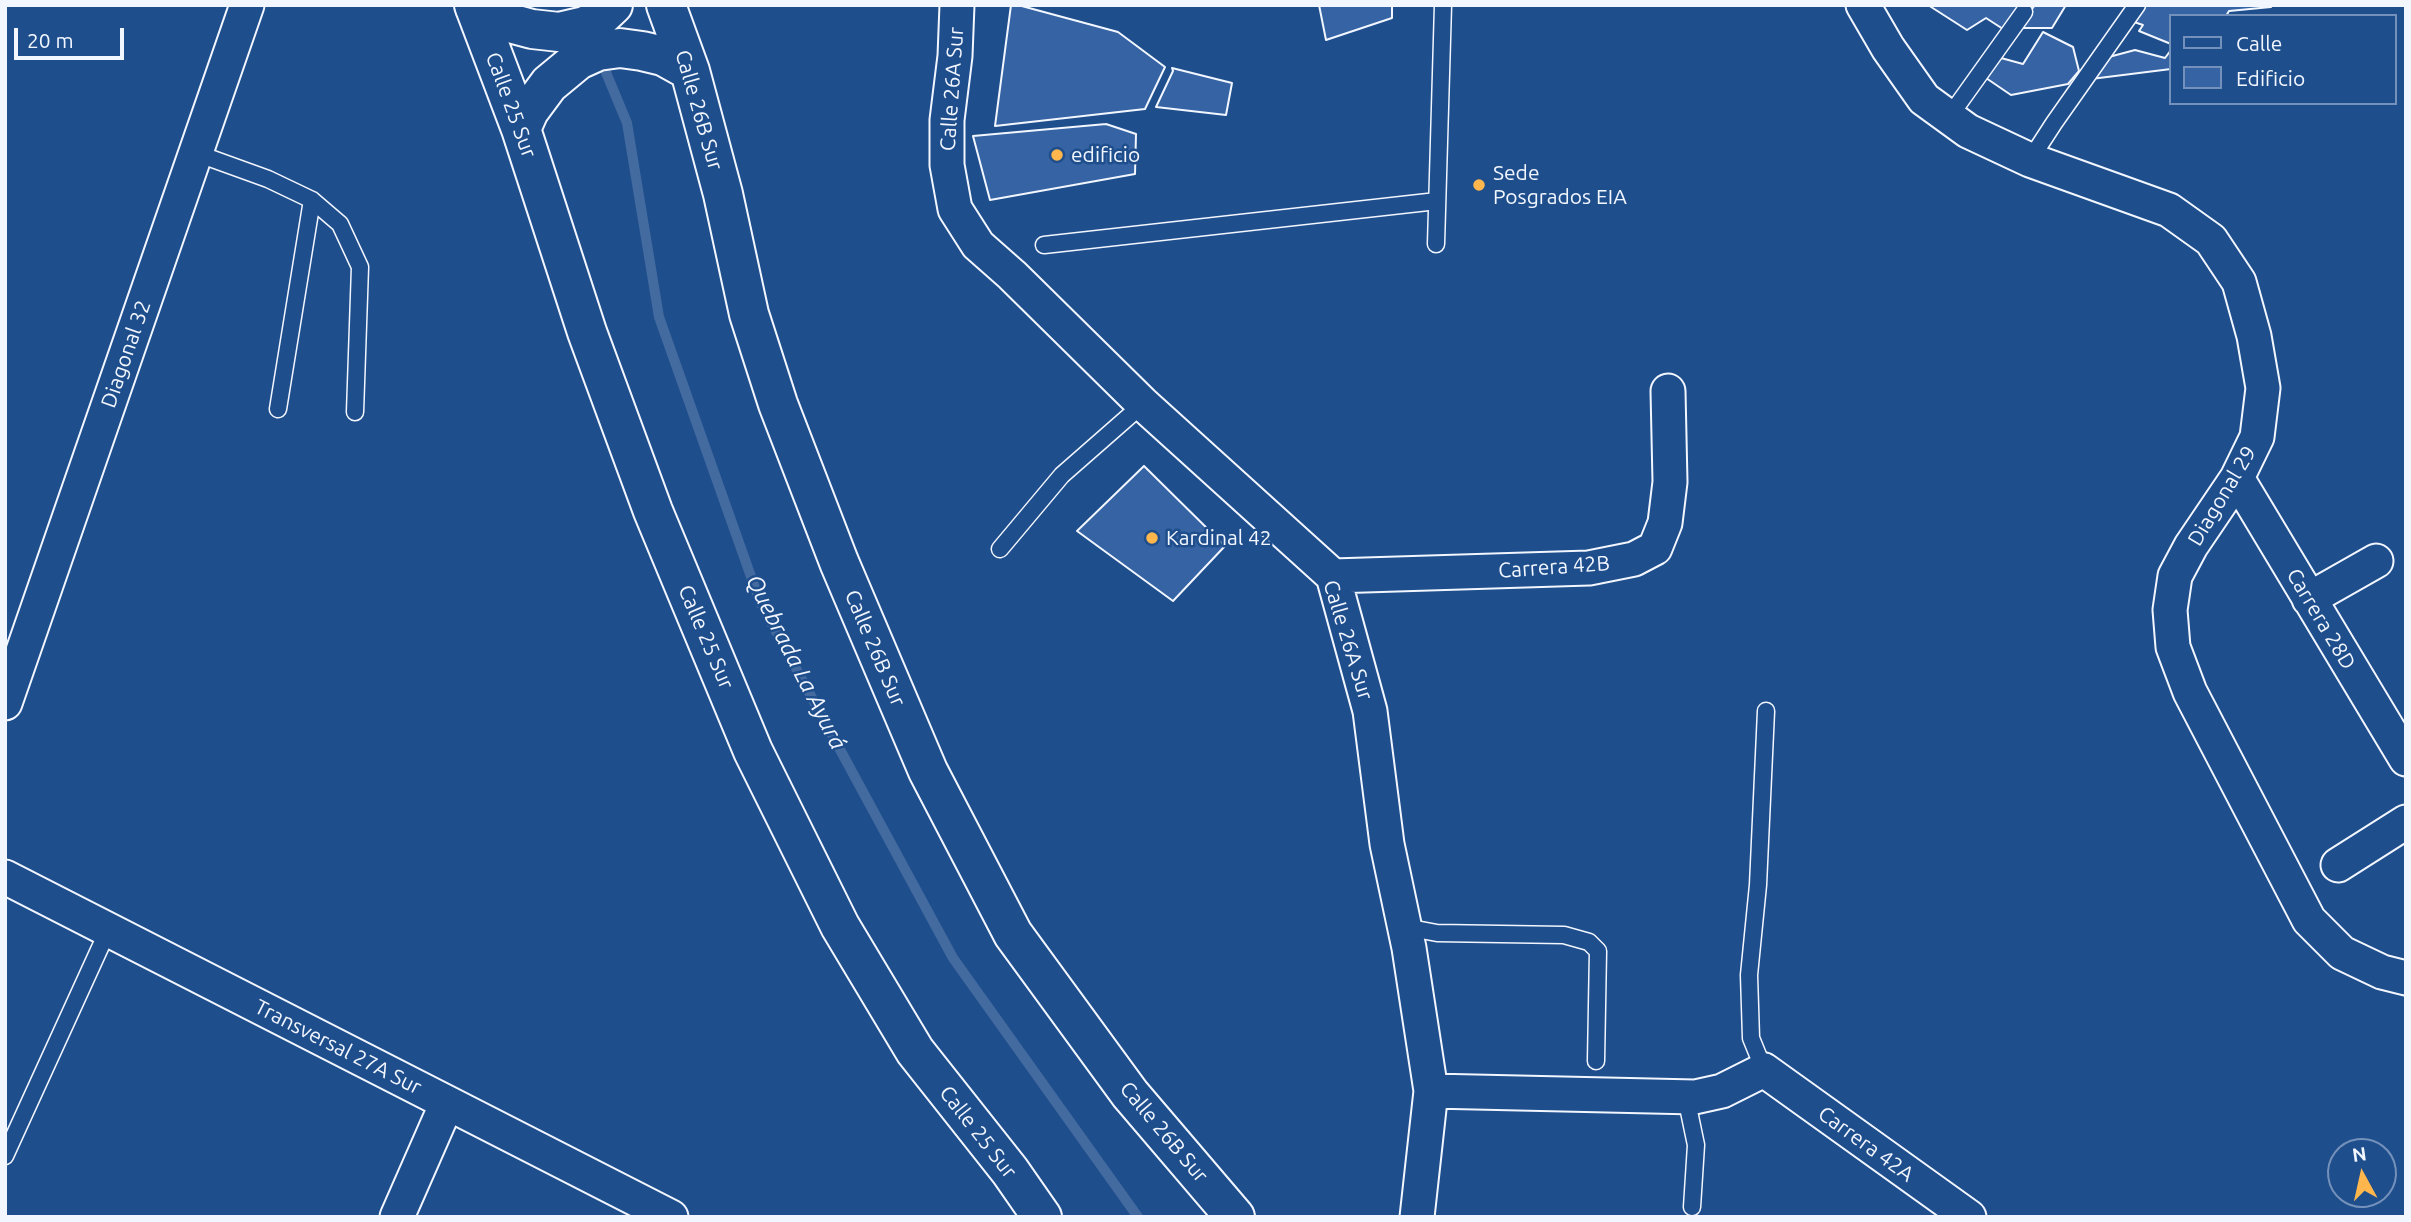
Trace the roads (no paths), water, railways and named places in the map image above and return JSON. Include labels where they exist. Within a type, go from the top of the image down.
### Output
[{"type":"main road","points":[[475,6],[506,22],[559,32],[585,26],[597,20],[613,5]]},
{"type":"main road","name":"Calle 26B Sur","points":[[666,5],[690,71],[723,194],[749,314],[778,404],[839,562],[928,771],[1013,934],[1130,1094],[1235,1217]]},
{"type":"main road","name":"Calle 25 Sur","points":[[475,6],[521,130],[587,331],[653,511],[753,751],[840,926],[915,1051],[1010,1171],[1042,1217]]},
{"type":"main road","points":[[521,130],[539,95],[578,60],[598,51],[620,48],[642,51],[663,56],[690,71]]},
{"type":"street","name":"Diagonal 32","points":[[5,703],[247,5]]},
{"type":"street","name":"Calle 26A Sur","points":[[957,5],[955,55],[947,120],[947,165],[955,209],[978,245],[1143,404],[1333,576],[1370,711],[1387,844],[1405,928],[1431,1091]]},
{"type":"street","name":"Diagonal 29","points":[[1863,5],[1888,48],[1924,99],[1968,131],[2031,160],[2169,210],[2211,240],[2239,282],[2254,336],[2263,388],[2257,437],[2237,478],[2191,546],[2175,576],[2170,610],[2174,647],[2190,692],[2309,920],[2342,953],[2382,972],[2406,978]]},
{"type":"street","name":"Carrera 42B","points":[[1333,576],[1589,568],[1634,559],[1655,548],[1665,523],[1670,482],[1668,391]]},
{"type":"street","name":"Carrera 28D","points":[[2237,478],[2406,759]]},
{"type":"street","points":[[2309,600],[2376,561]]},
{"type":"street","points":[[2339,864],[2406,822]]},
{"type":"street","name":"Transversal 27A Sur","points":[[5,877],[671,1217]]},
{"type":"street","points":[[1417,1217],[1431,1091],[1686,1097],[1722,1091],[1764,1070]]},
{"type":"street","name":"Carrera 42A","points":[[1764,1070],[1969,1217]]},
{"type":"street","points":[[397,1217],[447,1103]]},
{"type":"lane","points":[[1436,244],[1443,5]]},
{"type":"lane","points":[[2031,160],[2137,5]]},
{"type":"lane","points":[[1949,117],[2024,12]]},
{"type":"lane","points":[[196,153],[268,179],[312,200],[340,224],[360,267],[355,411]]},
{"type":"lane","points":[[278,409],[312,200]]},
{"type":"lane","points":[[1044,245],[1437,201]]},
{"type":"lane","points":[[1000,549],[1062,475],[1143,404]]},
{"type":"lane","points":[[1764,1070],[1751,1038],[1749,975],[1758,885],[1766,711]]},
{"type":"lane","points":[[5,1156],[109,928]]},
{"type":"lane","points":[[1405,928],[1437,933],[1564,935],[1589,942],[1598,951],[1596,1061]]},
{"type":"lane","points":[[1686,1097],[1696,1145],[1692,1207]]},
{"type":"waterway","name":"Quebrada La Ayurá","points":[[600,58],[627,123],[659,317],[760,602],[953,958],[1138,1217]]},
{"type":"place","name":"edificio","points":[[1057,155]]},
{"type":"place","name":"Sede Posgrados EIA","points":[[1479,185]]},
{"type":"place","name":"Kardinal 42","points":[[1152,538]]}]
